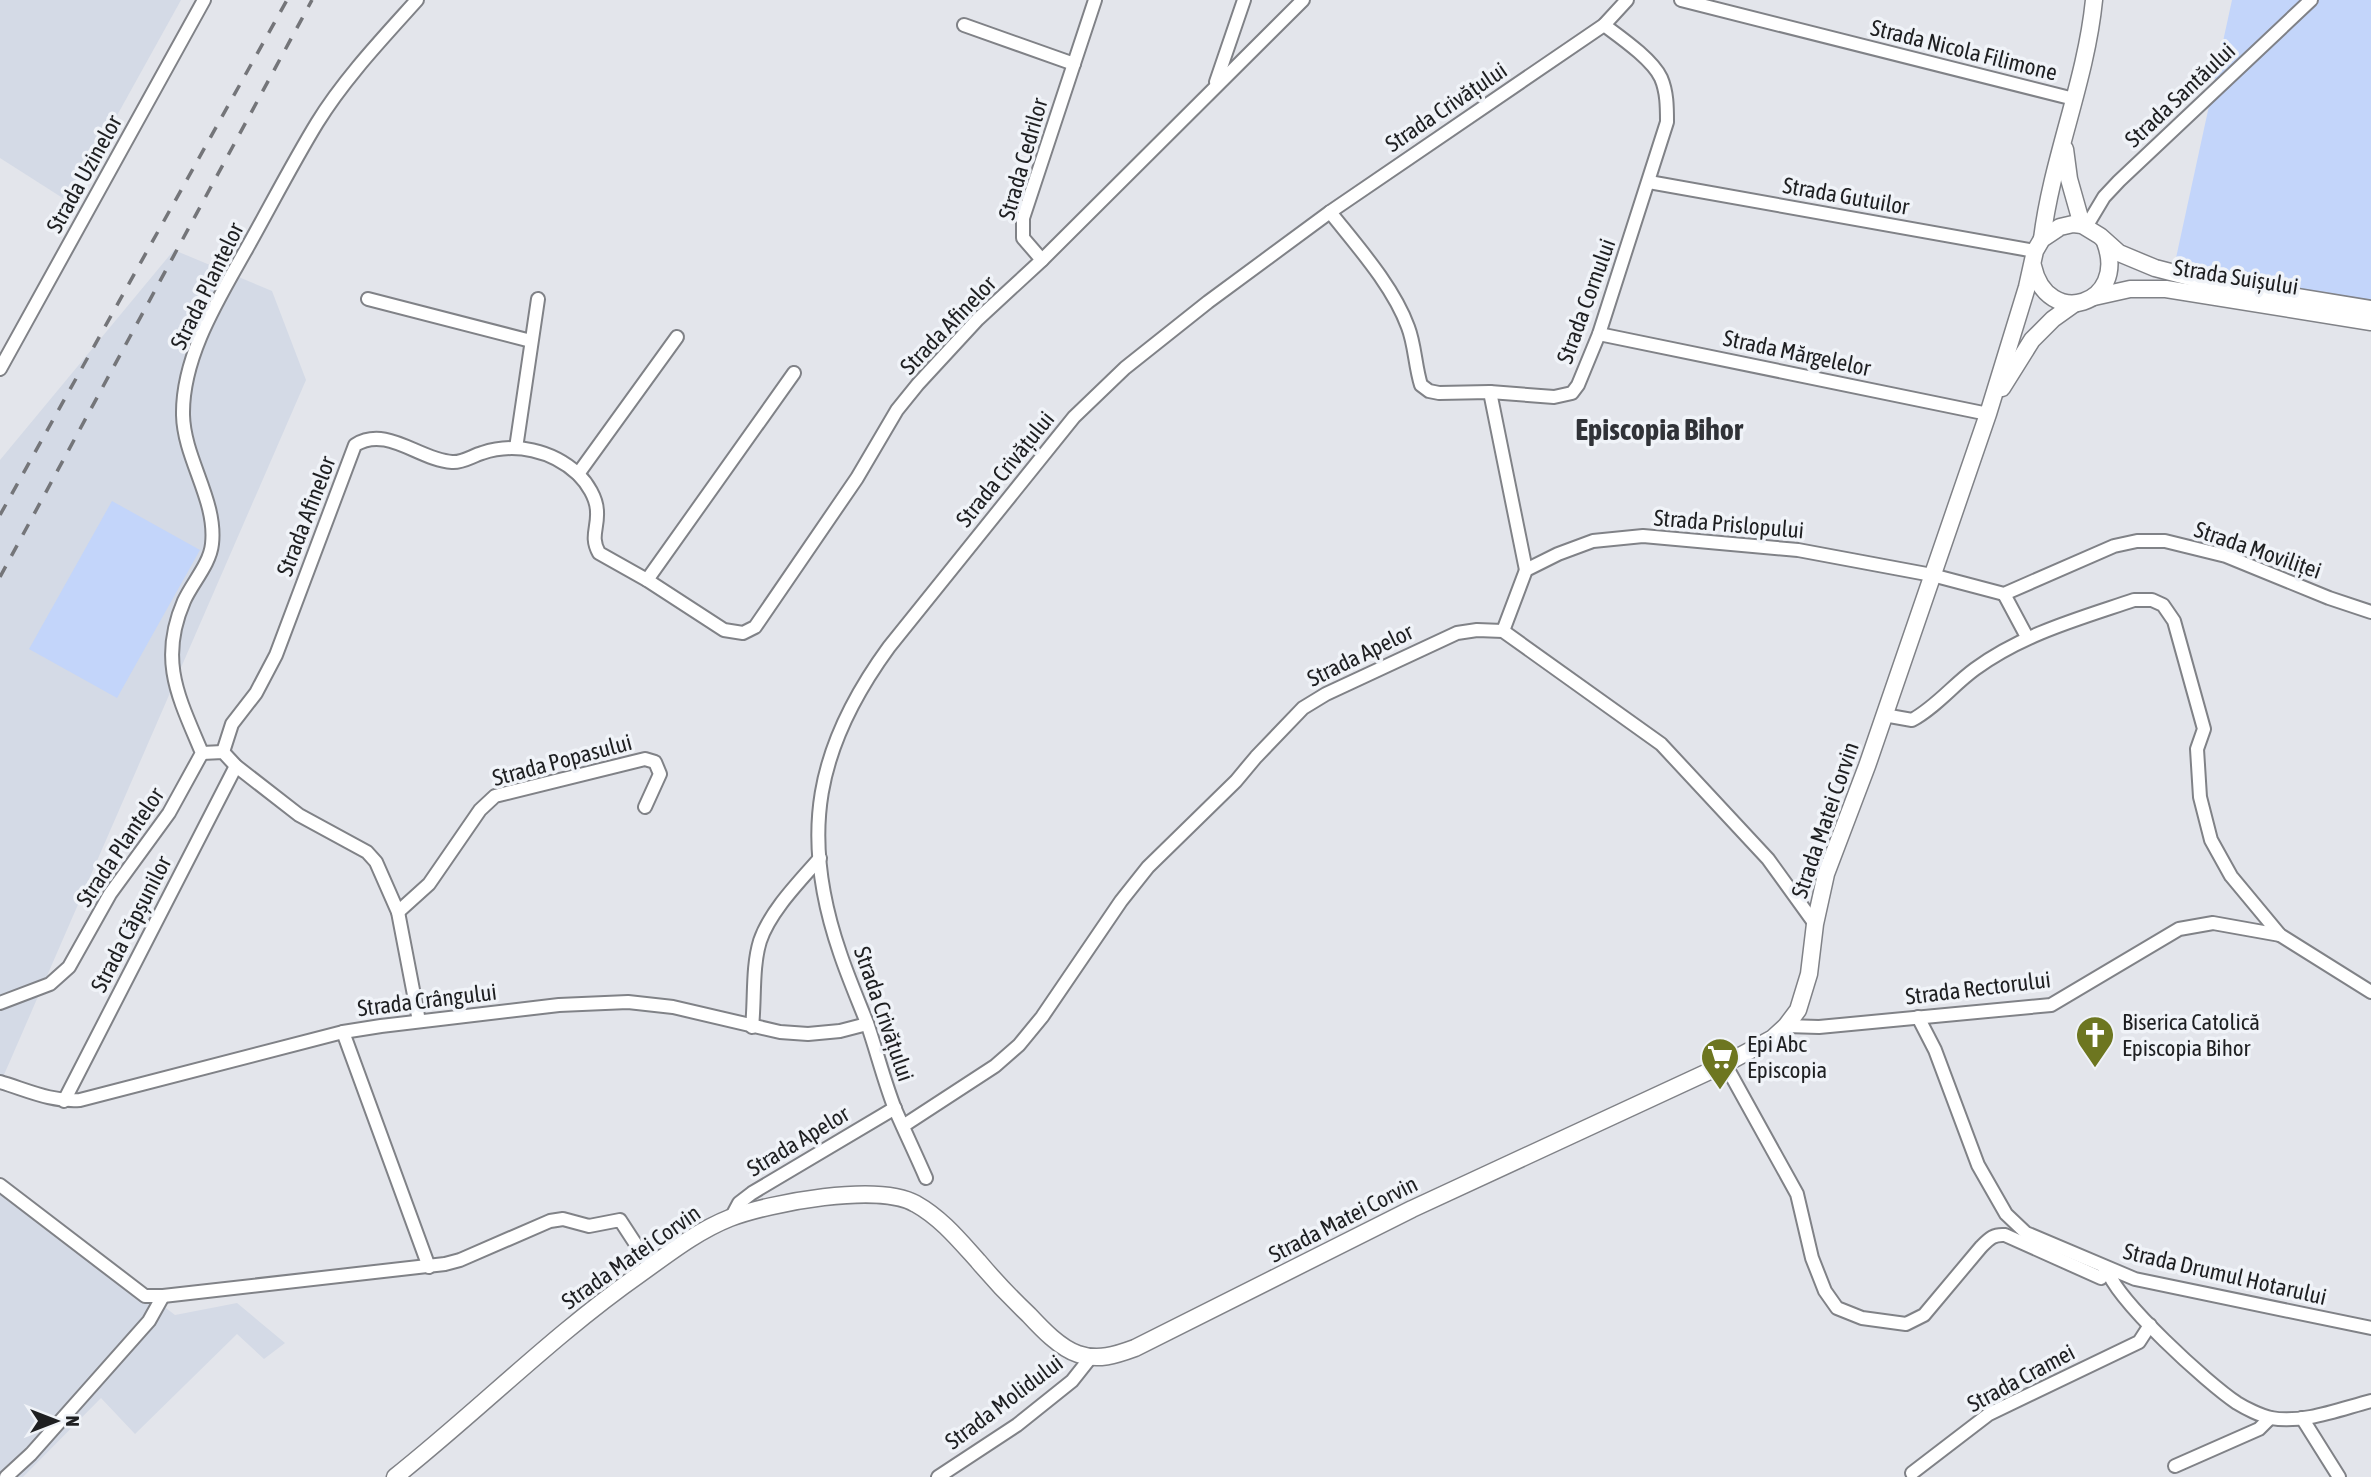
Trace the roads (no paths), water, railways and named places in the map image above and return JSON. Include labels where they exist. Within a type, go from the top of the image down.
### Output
[{"type":"main road","name":"Strada Matei Corvin","points":[[395,1477],[520,1368],[611,1294],[712,1226],[731,1218],[757,1210],[843,1195],[894,1196],[915,1202],[943,1223],[1039,1326],[1077,1354],[1104,1357],[1135,1348],[1412,1209],[1725,1064],[1773,1038],[1798,1010],[1809,974],[1815,924],[1826,874],[1867,766],[1989,409],[2036,251],[2074,99],[2094,0]]},
{"type":"main road","name":"Strada Matei Corvin","points":[[2064,141],[2069,180],[2084,226]]},
{"type":"main road","points":[[2060,226],[2084,226],[2105,242],[2111,260],[2110,271],[2102,291],[2094,297],[2074,304],[2064,303],[2045,293],[2038,284],[2036,251],[2060,226]]},
{"type":"main road","name":"Strada Suișului","points":[[2105,242],[2135,261],[2193,278],[2371,309]]},
{"type":"main road","name":"Strada Suișului","points":[[2094,297],[2130,289],[2166,289],[2371,322]]},
{"type":"main road","name":"Strada Matei Corvin","points":[[1989,409],[2032,340],[2053,319],[2074,304]]},
{"type":"street","name":"Strada Uzinelor","points":[[0,369],[204,0]]},
{"type":"street","name":"Strada Plantelor","points":[[0,1003],[50,984],[69,967],[110,894],[169,813],[202,753],[178,694],[171,657],[178,616],[212,545],[207,504],[183,415],[191,367],[200,338],[221,296],[317,122],[352,74],[417,0]]},
{"type":"street","name":"Strada Cedrilor","points":[[1042,260],[1023,238],[1023,218],[1095,0]]},
{"type":"street","points":[[1215,86],[1244,0]]},
{"type":"street","name":"Strada Afinelor","points":[[222,752],[232,724],[256,693],[276,655],[355,445],[364,439],[378,438],[455,463],[496,449],[516,448],[545,454],[578,474],[589,487],[597,511],[593,532],[594,545],[599,553],[647,580],[724,630],[743,633],[755,626],[857,478],[897,410],[918,384],[978,320],[1042,260],[1303,0]]},
{"type":"street","name":"Strada Crivățului","points":[[926,1178],[895,1108],[839,952],[822,882],[821,801],[826,768],[847,713],[867,678],[1074,417],[1125,368],[1330,212],[1604,25],[1627,0]]},
{"type":"street","name":"Strada Nicola Filimone","points":[[1681,0],[2074,99]]},
{"type":"street","name":"Strada Santăului","points":[[2084,226],[2111,189],[2311,0]]},
{"type":"street","points":[[964,25],[1074,64]]},
{"type":"street","name":"Strada Cornului","points":[[1330,212],[1355,242],[1403,314],[1410,331],[1421,385],[1429,391],[1554,397],[1572,393],[1578,385],[1599,334],[1667,122],[1667,100],[1660,76],[1648,62],[1604,25]]},
{"type":"street","name":"Strada Gutuilor","points":[[1650,181],[2036,251]]},
{"type":"street","points":[[368,299],[531,341]]},
{"type":"street","points":[[516,448],[538,299]]},
{"type":"street","name":"Strada Mărgelelor","points":[[1599,334],[1989,409]]},
{"type":"street","points":[[578,474],[677,337]]},
{"type":"street","points":[[647,580],[794,373]]},
{"type":"street","points":[[1490,392],[1526,570],[1503,631],[1661,744],[1768,859],[1815,924]]},
{"type":"street","name":"Strada Prislopului","points":[[1526,570],[1592,541],[1643,536],[1798,550],[1932,575]]},
{"type":"street","name":"Strada Moviliței","points":[[2004,594],[2114,546],[2137,541],[2165,541],[2226,556],[2371,612]]},
{"type":"street","points":[[1932,575],[2004,594],[2027,637]]},
{"type":"street","points":[[1884,715],[1912,720],[1924,713],[1974,669],[2027,637],[2134,600],[2152,600],[2163,605],[2174,621],[2204,729],[2197,750],[2200,797],[2211,840],[2231,876],[2280,935],[2371,992]]},
{"type":"street","name":"Strada Apelor","points":[[903,1126],[995,1066],[1019,1045],[1042,1017],[1121,901],[1148,867],[1236,781],[1303,708],[1326,694],[1440,640],[1476,630],[1503,631]]},
{"type":"street","points":[[202,753],[222,752],[299,815],[367,852],[376,862],[398,912],[419,1021]]},
{"type":"street","name":"Strada Popasului","points":[[398,912],[429,884],[486,802],[495,796],[645,759],[655,762],[660,774],[645,807]]},
{"type":"street","name":"Strada Căpșunilor","points":[[64,1101],[236,766]]},
{"type":"street","points":[[752,1027],[757,956],[761,939],[787,896],[820,858]]},
{"type":"street","name":"Strada Rectorului","points":[[1786,1026],[1819,1027],[2051,1005],[2179,929],[2213,923],[2280,935]]},
{"type":"street","name":"Strada Crângului","points":[[0,1082],[64,1101],[80,1100],[343,1032],[559,1005],[628,1002],[673,1007],[752,1027],[808,1034],[840,1031],[867,1024]]},
{"type":"street","name":"Strada Drumul Hotarului","points":[[1918,1017],[1935,1050],[1978,1165],[2006,1214],[2026,1233],[2134,1279],[2371,1328]]},
{"type":"street","points":[[343,1032],[429,1267]]},
{"type":"street","points":[[1725,1064],[1797,1194],[1812,1258],[1825,1291],[1837,1308],[1862,1318],[1906,1324],[1915,1321],[1924,1315],[1990,1237],[1997,1234],[2074,1264],[2095,1277],[2101,1278],[2107,1269]]},
{"type":"street","name":"Strada Apelor","points":[[731,1218],[739,1203],[752,1193],[895,1108]]},
{"type":"street","points":[[0,1185],[145,1296],[429,1267],[460,1260],[550,1221],[563,1219],[589,1226],[620,1220],[650,1266]]},
{"type":"street","points":[[2107,1269],[2116,1289],[2150,1325],[2237,1403],[2270,1418],[2302,1418],[2371,1401]]},
{"type":"street","points":[[6,1477],[31,1454],[149,1321],[163,1296]]},
{"type":"street","name":"Strada Cramei","points":[[1912,1473],[1989,1414],[2139,1342],[2150,1325]]},
{"type":"street","name":"Strada Molidului","points":[[941,1476],[1028,1416],[1072,1381],[1091,1357]]},
{"type":"street","points":[[2175,1466],[2259,1429],[2270,1418]]},
{"type":"street","points":[[2302,1418],[2339,1477]]},
{"type":"railway","points":[[0,515],[287,0]]},
{"type":"railway","points":[[0,577],[312,0]]},
{"type":"place","name":"Biserica Catolică Episcopia Bihor","points":[[2095,1069]]},
{"type":"place","name":"Epi Abc Episcopia","points":[[1720,1091]]},
{"type":"district","name":"Episcopia Bihor","points":[[1659,430]]}]
